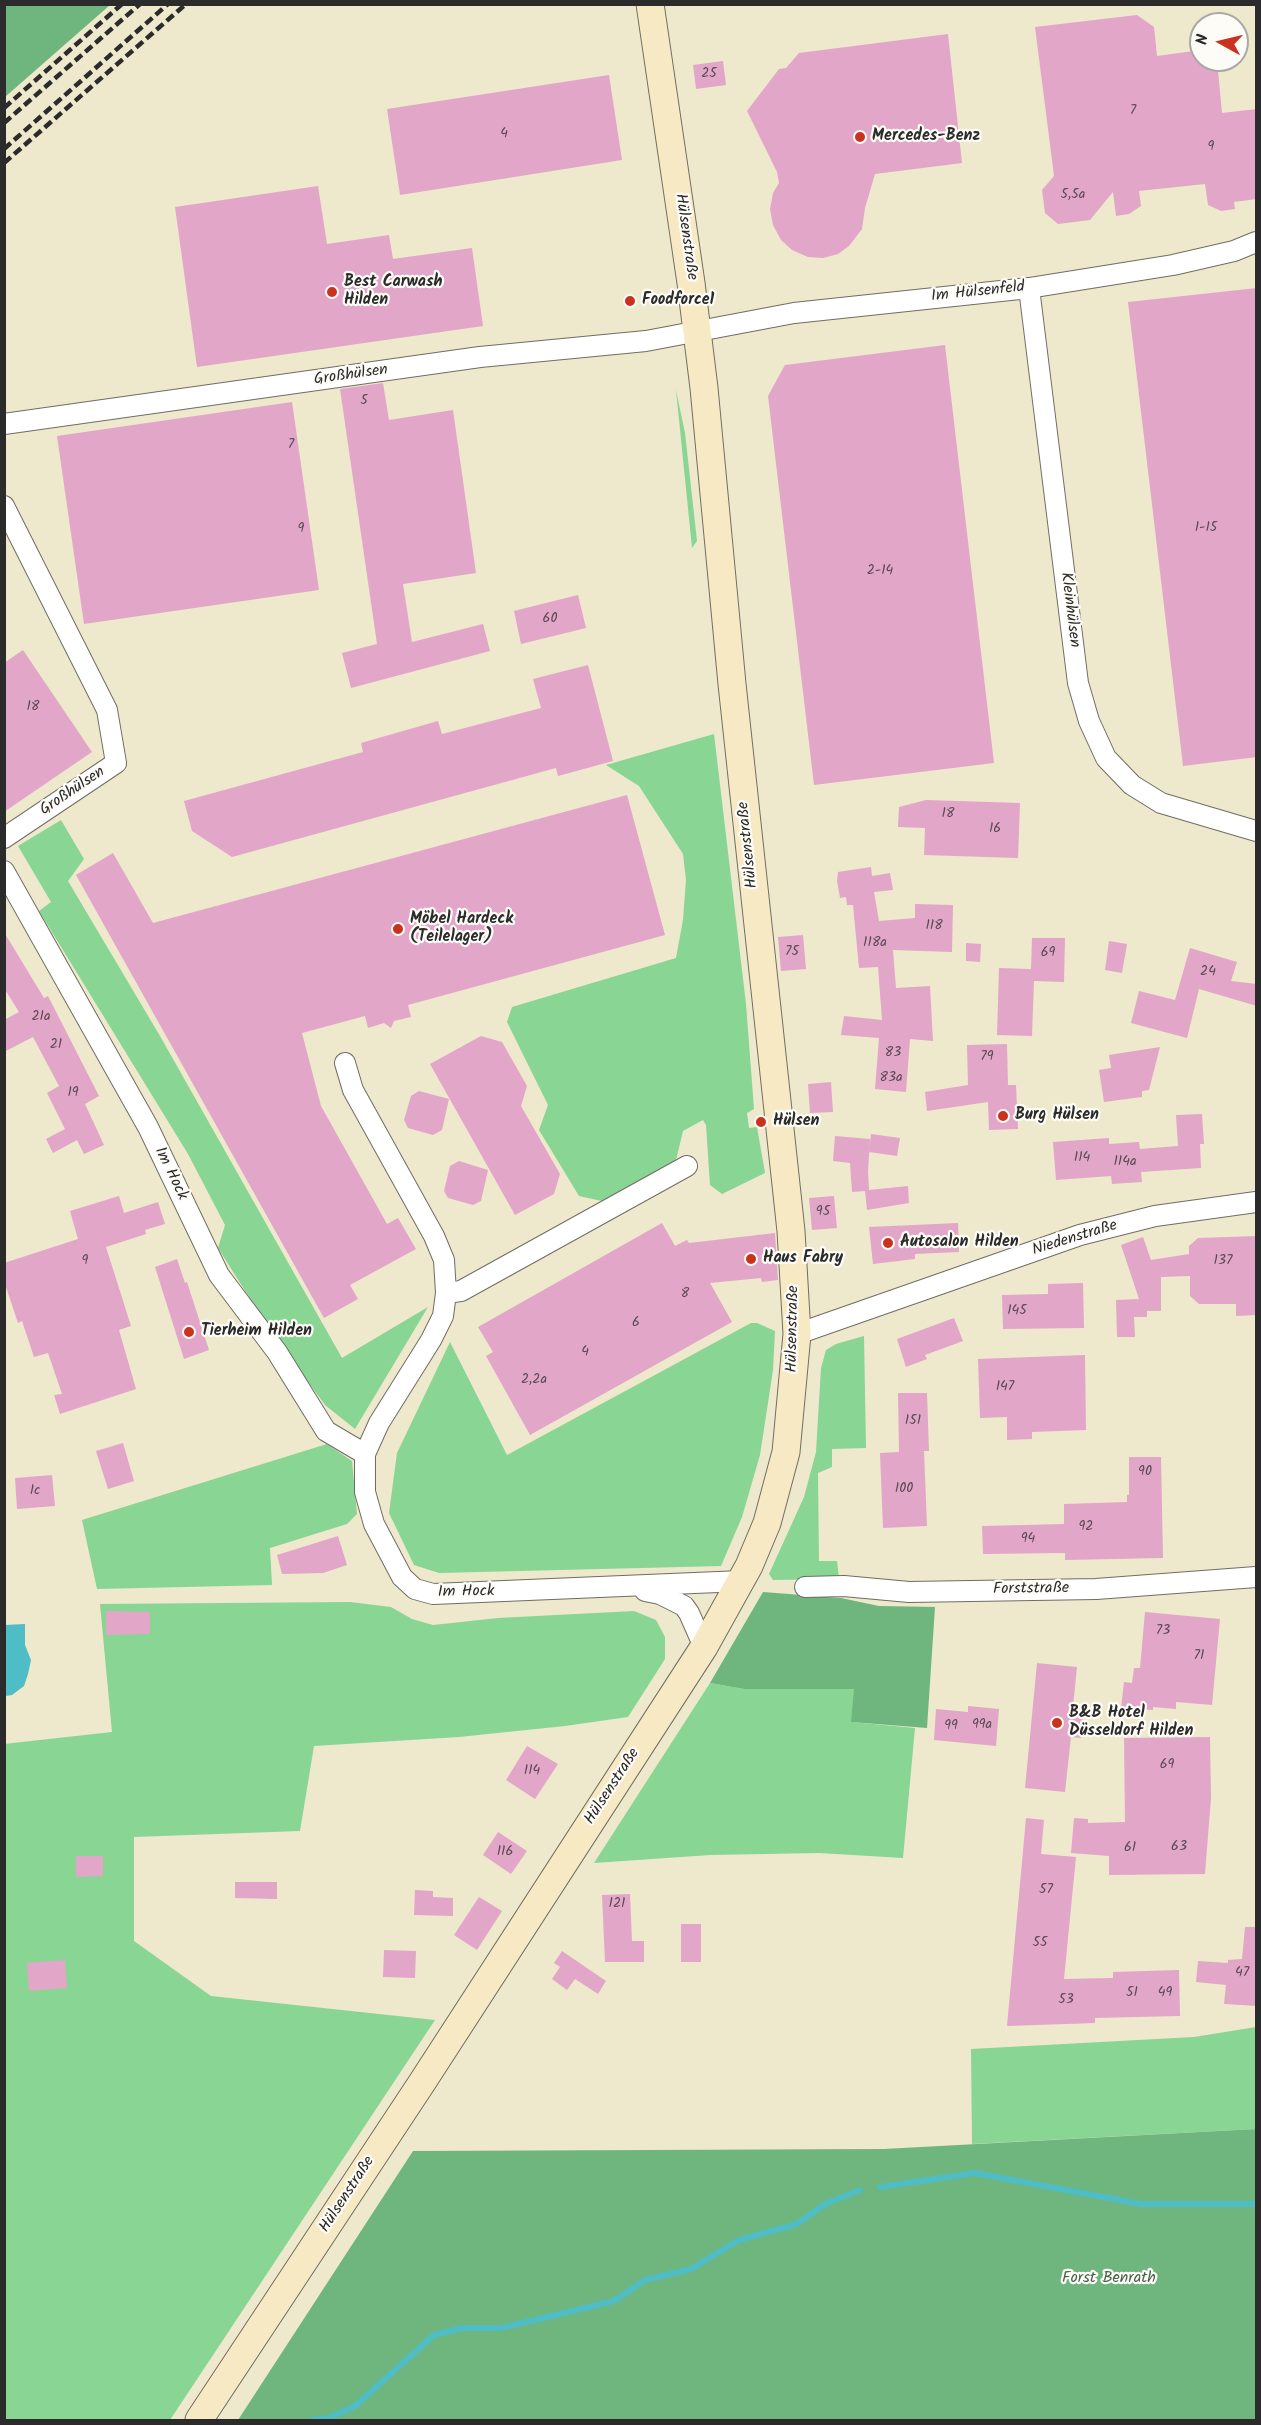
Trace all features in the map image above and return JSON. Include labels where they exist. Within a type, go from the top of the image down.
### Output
[{"type":"main road","name":"Hülsenstraße","points":[[198,2421],[423,2081],[704,1647],[742,1581],[767,1523],[786,1452],[797,1334],[791,1231],[734,708],[697,332],[651,4]]},
{"type":"street","name":"Im Hülsenfeld","points":[[697,332],[794,313],[1029,288],[1173,265],[1234,251],[1257,242]]},
{"type":"street","name":"Kleinhülsen","points":[[1029,288],[1078,683],[1089,721],[1106,758],[1132,785],[1161,803],[1257,831]]},
{"type":"street","name":"Großhülsen","points":[[4,424],[480,357],[646,341],[697,332]]},
{"type":"street","name":"Großhülsen","points":[[4,506],[107,710],[116,763],[4,838]]},
{"type":"street","name":"Im Hock","points":[[4,871],[148,1127],[219,1275],[277,1352],[326,1431],[365,1454]]},
{"type":"street","name":"Im Hock","points":[[345,1063],[353,1090],[434,1236],[444,1260],[446,1293],[443,1316],[379,1423],[365,1454],[365,1492],[374,1524],[402,1576],[415,1589],[433,1594],[742,1581]]},
{"type":"street","points":[[446,1293],[461,1291],[687,1166]]},
{"type":"street","name":"Niedenstraße","points":[[797,1334],[1080,1235],[1155,1216],[1257,1202]]},
{"type":"street","name":"Forststraße","points":[[805,1587],[844,1586],[909,1592],[1084,1589],[1257,1577]]},
{"type":"street","name":"Im Hock","points":[[631,1587],[660,1594],[684,1606],[704,1647]]},
{"type":"green space","points":[[8,5],[110,5],[5,97],[4,8]]},
{"type":"green space","points":[[676,390],[685,433],[697,541],[692,548]]},
{"type":"green space","points":[[714,734],[746,1004],[754,1109],[747,1113],[749,1128],[757,1127],[765,1173],[722,1194],[710,1185],[706,1125],[703,1120],[683,1131],[676,1160],[602,1201],[579,1196],[539,1130],[548,1105],[507,1022],[512,1007],[676,958],[683,920],[686,880],[683,854],[639,786],[606,765]]},
{"type":"green space","points":[[61,820],[84,859],[68,881],[160,1036],[342,1358],[428,1307],[355,1429],[325,1405],[268,1327],[218,1248],[225,1225],[188,1154],[39,911],[51,902],[18,846]]},
{"type":"green space","points":[[751,1323],[757,1323],[775,1331],[773,1370],[760,1455],[742,1517],[721,1566],[439,1573],[414,1565],[389,1513],[397,1453],[450,1342],[507,1455]]},
{"type":"green space","points":[[864,1336],[866,1448],[832,1449],[832,1467],[818,1473],[819,1561],[837,1561],[839,1579],[773,1580],[769,1574],[804,1497],[816,1452],[821,1368],[826,1350],[836,1344]]},
{"type":"green space","points":[[327,1444],[352,1461],[357,1514],[347,1524],[270,1548],[272,1585],[97,1589],[82,1520]]},
{"type":"green space","points":[[763,1592],[841,1598],[879,1606],[935,1607],[927,1728],[851,1722],[854,1689],[744,1689],[710,1683]]},
{"type":"green space","points":[[350,1602],[391,1607],[412,1619],[433,1625],[498,1618],[634,1611],[656,1620],[665,1637],[665,1659],[628,1717],[459,1737],[314,1746],[300,1831],[134,1837],[134,1941],[211,1996],[435,2020],[170,2420],[5,2420],[4,1744],[112,1732],[100,1604]]},
{"type":"green space","points":[[710,1683],[744,1689],[855,1689],[852,1722],[915,1728],[903,1858],[819,1853],[710,1855],[594,1863]]},
{"type":"green space","points":[[1256,2027],[1256,2129],[972,2144],[971,2049],[1194,2037]]},
{"type":"green space","name":"Forst Benrath","points":[[1256,2129],[1256,2420],[238,2420],[413,2151],[884,2149]]},
{"type":"water","points":[[25,1624],[25,1645],[31,1660],[28,1674],[24,1686],[12,1695],[5,1696],[5,1625]]},
{"type":"building","points":[[1137,15],[1154,27],[1157,56],[1189,52],[1189,72],[1218,72],[1222,113],[1257,109],[1257,199],[1234,202],[1235,209],[1221,211],[1208,205],[1205,184],[1139,191],[1141,206],[1129,214],[1116,216],[1113,192],[1090,220],[1058,224],[1045,213],[1042,190],[1054,176],[1035,27]]},
{"type":"building","name":"Mercedes-Benz","points":[[948,34],[962,163],[875,174],[865,208],[862,229],[849,246],[838,254],[823,258],[808,257],[792,250],[781,240],[773,225],[770,209],[773,193],[779,183],[777,172],[747,111],[779,69],[786,68],[799,53]]},
{"type":"building","points":[[723,61],[726,85],[696,89],[693,65]]},
{"type":"building","points":[[609,75],[622,160],[400,195],[387,109]]},
{"type":"building","name":"Best Carwash Hilden","points":[[318,186],[327,244],[389,235],[393,259],[472,248],[483,326],[197,367],[175,207]]},
{"type":"building","points":[[1257,288],[1257,757],[1183,766],[1128,302]]},
{"type":"building","points":[[945,345],[994,763],[814,785],[768,396],[785,365]]},
{"type":"building","points":[[383,383],[389,420],[453,410],[476,573],[403,584],[412,642],[483,624],[490,651],[351,688],[342,653],[377,644],[340,389]]},
{"type":"building","points":[[292,402],[319,590],[84,624],[57,436]]},
{"type":"building","points":[[578,595],[586,628],[521,644],[514,611]]},
{"type":"building","points":[[23,650],[92,752],[4,812],[4,663]]},
{"type":"building","points":[[588,665],[613,761],[558,776],[556,768],[232,857],[192,831],[184,801],[363,752],[361,743],[438,721],[442,734],[541,708],[533,679]]},
{"type":"building","name":"Möbel Hardeck (Teilelager)","points":[[627,795],[665,935],[408,1005],[411,1017],[394,1021],[391,1028],[384,1023],[368,1028],[365,1016],[302,1033],[321,1106],[387,1224],[398,1218],[416,1249],[350,1285],[358,1299],[324,1318],[76,875],[113,853],[153,923]]},
{"type":"building","points":[[926,800],[1020,803],[1018,858],[924,855],[925,828],[898,827],[899,807]]},
{"type":"building","points":[[871,867],[872,876],[890,873],[893,890],[874,892],[879,921],[915,918],[915,904],[953,905],[952,952],[893,950],[896,988],[930,986],[933,1041],[910,1039],[906,1092],[875,1089],[879,1038],[841,1035],[844,1016],[882,1020],[878,967],[859,968],[853,905],[847,905],[846,897],[840,898],[837,881],[838,872]]},
{"type":"building","points":[[4,932],[44,998],[48,996],[99,1096],[85,1104],[104,1145],[84,1154],[77,1140],[53,1153],[46,1139],[65,1129],[47,1093],[59,1086],[33,1037],[4,1052],[4,1020],[19,1012],[4,988]]},
{"type":"building","points":[[803,935],[806,969],[781,971],[778,937]]},
{"type":"building","points":[[1032,938],[1065,938],[1064,982],[1034,981],[1032,1036],[997,1035],[999,968],[1031,969]]},
{"type":"building","points":[[1109,941],[1127,944],[1122,973],[1105,970]]},
{"type":"building","points":[[966,943],[981,944],[980,962],[966,961]]},
{"type":"building","points":[[1190,948],[1237,962],[1231,981],[1257,984],[1257,1006],[1199,989],[1187,1038],[1131,1023],[1139,991],[1175,1000]]},
{"type":"building","points":[[481,1036],[502,1042],[527,1086],[521,1106],[560,1174],[554,1194],[515,1215],[430,1064]]},
{"type":"building","points":[[1007,1044],[1008,1085],[1016,1085],[1018,1129],[989,1130],[988,1102],[927,1111],[925,1092],[968,1085],[967,1045]]},
{"type":"building","points":[[1160,1047],[1149,1090],[1142,1091],[1142,1097],[1104,1102],[1099,1070],[1111,1068],[1109,1055]]},
{"type":"building","points":[[831,1082],[833,1112],[810,1113],[808,1084]]},
{"type":"building","points":[[419,1091],[449,1099],[442,1130],[433,1135],[408,1128],[404,1120],[411,1096]]},
{"type":"building","points":[[1202,1114],[1204,1144],[1200,1144],[1201,1168],[1141,1172],[1142,1182],[1112,1184],[1111,1176],[1056,1180],[1053,1142],[1109,1138],[1109,1144],[1139,1142],[1140,1149],[1178,1146],[1176,1115]]},
{"type":"building","points":[[871,1134],[900,1138],[897,1156],[869,1152]]},
{"type":"building","points":[[835,1136],[870,1139],[869,1190],[908,1186],[909,1203],[867,1210],[865,1191],[852,1192],[850,1163],[833,1161]]},
{"type":"building","points":[[459,1161],[488,1170],[481,1201],[473,1205],[448,1198],[444,1191],[450,1166]]},
{"type":"building","points":[[119,1196],[124,1213],[158,1202],[165,1224],[145,1230],[146,1234],[106,1247],[131,1326],[119,1330],[136,1389],[60,1414],[54,1395],[62,1394],[48,1353],[34,1357],[22,1321],[18,1323],[4,1281],[4,1263],[78,1239],[70,1211]]},
{"type":"building","points":[[834,1196],[837,1228],[812,1230],[809,1198]]},
{"type":"building","points":[[662,1223],[675,1246],[687,1240],[689,1243],[775,1233],[778,1280],[762,1282],[761,1278],[710,1283],[732,1322],[530,1435],[486,1356],[493,1352],[478,1327]]},
{"type":"building","points":[[958,1223],[959,1252],[915,1254],[915,1259],[873,1264],[869,1227]]},
{"type":"building","points":[[1257,1236],[1257,1315],[1236,1316],[1236,1304],[1199,1304],[1190,1296],[1190,1276],[1161,1277],[1161,1311],[1147,1311],[1147,1317],[1134,1317],[1135,1337],[1117,1337],[1116,1300],[1139,1299],[1121,1245],[1143,1237],[1151,1260],[1189,1254],[1189,1246],[1198,1238]]},
{"type":"building","name":"Tierheim Hilden","points":[[177,1259],[185,1283],[187,1282],[209,1350],[184,1359],[155,1267]]},
{"type":"building","points":[[1083,1283],[1084,1328],[1003,1329],[1002,1295],[1048,1294],[1048,1284]]},
{"type":"building","points":[[954,1318],[963,1341],[925,1355],[927,1359],[906,1367],[897,1339]]},
{"type":"building","points":[[1085,1355],[1086,1430],[1032,1432],[1032,1439],[1007,1440],[1007,1417],[980,1418],[978,1359]]},
{"type":"building","points":[[898,1393],[927,1393],[929,1451],[924,1451],[927,1526],[883,1528],[880,1453],[899,1452]]},
{"type":"building","points":[[123,1443],[134,1481],[108,1489],[96,1451]]},
{"type":"building","points":[[1129,1457],[1161,1457],[1163,1558],[1065,1560],[1065,1553],[983,1554],[982,1526],[1064,1524],[1064,1504],[1127,1502]]},
{"type":"building","points":[[52,1475],[55,1506],[17,1509],[15,1478]]},
{"type":"building","points":[[338,1536],[347,1565],[323,1573],[282,1574],[277,1555]]},
{"type":"building","points":[[106,1611],[150,1612],[150,1634],[106,1635]]},
{"type":"building","points":[[1145,1612],[1220,1619],[1212,1705],[1176,1702],[1176,1709],[1121,1708],[1124,1682],[1132,1683],[1134,1668],[1140,1668]]},
{"type":"building","name":"B&B Hotel Düsseldorf Hilden","points":[[1037,1663],[1077,1667],[1073,1707],[1084,1708],[1081,1738],[1071,1737],[1065,1792],[1025,1788]]},
{"type":"building","points":[[968,1706],[999,1709],[996,1746],[934,1740],[936,1709],[968,1712]]},
{"type":"building","points":[[1210,1737],[1211,1798],[1205,1874],[1109,1875],[1109,1856],[1071,1853],[1074,1818],[1088,1819],[1088,1823],[1125,1822],[1124,1738]]},
{"type":"building","points":[[527,1746],[558,1764],[535,1799],[506,1780]]},
{"type":"building","points":[[1026,1818],[1044,1820],[1041,1854],[1076,1857],[1064,1979],[1113,1978],[1113,1972],[1179,1970],[1180,2016],[1095,2018],[1095,2023],[1007,2026]]},
{"type":"building","points":[[498,1832],[527,1851],[511,1874],[483,1855]]},
{"type":"building","points":[[76,1856],[103,1856],[103,1876],[76,1877]]},
{"type":"building","points":[[235,1882],[277,1882],[277,1899],[235,1898]]},
{"type":"building","points":[[415,1890],[433,1891],[433,1897],[453,1898],[453,1916],[414,1915]]},
{"type":"building","points":[[630,1894],[632,1941],[644,1941],[644,1962],[605,1962],[602,1895]]},
{"type":"building","points":[[479,1897],[502,1911],[477,1950],[454,1935]]},
{"type":"building","points":[[681,1924],[701,1924],[701,1962],[681,1962]]},
{"type":"building","points":[[1245,1927],[1257,1927],[1257,2006],[1224,2004],[1226,1985],[1196,1982],[1198,1961],[1228,1963],[1228,1960],[1242,1959]]},
{"type":"building","points":[[384,1950],[416,1951],[415,1978],[383,1977]]},
{"type":"building","points":[[562,1951],[606,1981],[598,1994],[575,1979],[567,1990],[552,1979],[560,1967],[554,1963]]},
{"type":"building","points":[[65,1960],[67,1988],[29,1991],[27,1963]]},
{"type":"waterway","points":[[880,2187],[975,2173],[1141,2204],[1256,2204]]},
{"type":"waterway","points":[[312,2420],[328,2418],[354,2407],[434,2335],[462,2328],[501,2328],[614,2301],[645,2280],[691,2269],[739,2240],[797,2224],[825,2204],[860,2190]]},
{"type":"railway","points":[[4,108],[122,4]]},
{"type":"railway","points":[[4,123],[140,4]]},
{"type":"railway","points":[[4,149],[168,4]]},
{"type":"railway","points":[[4,163],[186,4]]},
{"type":"place","name":"Mercedes-Benz","points":[[860,137]]},
{"type":"place","name":"Best Carwash Hilden","points":[[332,292]]},
{"type":"place","name":"Foodforce1","points":[[630,301]]},
{"type":"place","name":"Möbel Hardeck (Teilelager)","points":[[398,929]]},
{"type":"place","name":"Burg Hülsen","points":[[1003,1116]]},
{"type":"place","name":"Hülsen","points":[[761,1122]]},
{"type":"place","name":"Autosalon Hilden","points":[[888,1243]]},
{"type":"place","name":"Haus Fabry","points":[[751,1259]]},
{"type":"place","name":"Tierheim Hilden","points":[[189,1332]]},
{"type":"place","name":"B&B Hotel Düsseldorf Hilden","points":[[1057,1723]]}]
